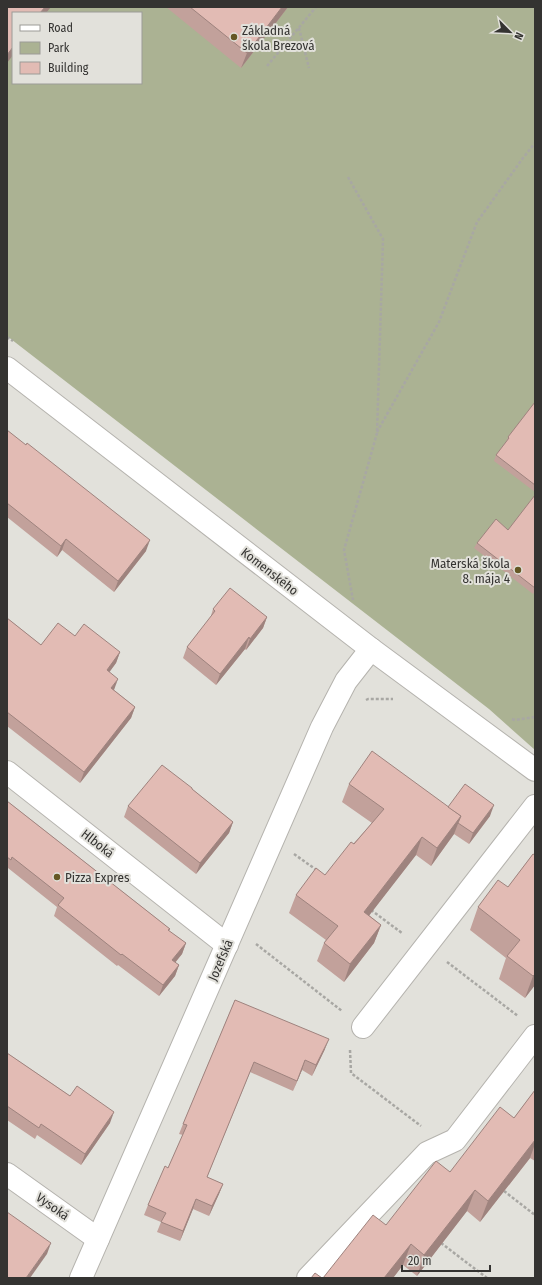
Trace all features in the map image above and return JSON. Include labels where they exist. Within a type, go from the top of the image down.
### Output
[{"type":"street","name":"Komenského","points":[[7,368],[371,649],[535,770]]},
{"type":"street","name":"Jozefská","points":[[81,1278],[322,727],[346,681],[371,649]]},
{"type":"street","name":"Hlboká","points":[[7,772],[227,945]]},
{"type":"street","points":[[363,1027],[535,806]]},
{"type":"street","points":[[308,1278],[427,1153],[455,1140],[529,1028]]},
{"type":"street","name":"Vysoká","points":[[7,1174],[98,1239]]},
{"type":"path","points":[[267,66],[316,7]]},
{"type":"path","points":[[299,28],[309,68]]},
{"type":"path","points":[[353,600],[344,550],[377,433],[439,322],[477,222],[535,143]]},
{"type":"path","points":[[348,177],[383,239],[377,433]]},
{"type":"path","points":[[292,852],[323,875]]},
{"type":"path","points":[[370,910],[425,947],[529,1028]]},
{"type":"path","points":[[252,942],[363,1027],[350,1047],[350,1073],[445,1144]]},
{"type":"path","points":[[504,1191],[535,1215]]},
{"type":"path","points":[[441,1243],[487,1278]]},
{"type":"green space","points":[[7,7],[535,7],[535,750],[489,709],[7,336]]},
{"type":"building","points":[[7,7],[45,7],[41,12],[12,12],[12,48],[7,55]]},
{"type":"building","points":[[190,7],[282,7],[247,53]]},
{"type":"building","points":[[535,402],[535,485],[496,455]]},
{"type":"building","points":[[7,430],[26,445],[27,443],[150,540],[118,581],[66,539],[61,546],[7,503]]},
{"type":"building","name":"Materská škola 8. mája 4","points":[[535,495],[535,588],[477,543],[496,519],[508,530]]},
{"type":"building","points":[[230,588],[267,617],[220,674],[187,647],[215,611],[213,609]]},
{"type":"building","points":[[7,618],[41,645],[58,623],[75,636],[84,624],[120,652],[107,670],[118,679],[111,688],[135,707],[84,772],[7,712]]},
{"type":"building","points":[[372,751],[461,816],[437,848],[422,837],[364,912],[381,925],[350,964],[324,943],[338,926],[296,895],[316,868],[325,875],[351,842],[354,844],[384,809],[349,784]]},
{"type":"building","points":[[162,765],[233,822],[200,863],[128,806]]},
{"type":"building","points":[[465,784],[494,805],[473,833],[458,823],[461,816],[448,807]]},
{"type":"building","points":[[7,801],[186,943],[172,960],[179,965],[163,985],[122,954],[121,955],[58,905],[64,898],[12,857],[11,860],[7,857]]},
{"type":"building","points":[[533,854],[535,855],[535,974],[533,976],[507,956],[520,940],[478,907],[498,880],[508,887]]},
{"type":"building","points":[[235,1000],[329,1039],[316,1065],[305,1060],[297,1081],[254,1062],[207,1177],[223,1184],[212,1206],[196,1199],[183,1231],[161,1222],[166,1213],[148,1205],[165,1166],[168,1168],[187,1125],[183,1124]]},
{"type":"building","points":[[7,1053],[70,1096],[77,1086],[114,1112],[85,1154],[41,1124],[39,1128],[7,1106]]},
{"type":"building","points":[[535,1090],[535,1140],[488,1201],[475,1190],[424,1255],[411,1244],[384,1278],[323,1278],[373,1215],[386,1225],[436,1161],[450,1172],[500,1107],[514,1118]]},
{"type":"building","points":[[7,1212],[51,1243],[26,1278],[7,1278]]},
{"type":"building","points":[[315,1273],[322,1278],[311,1278]]},
{"type":"place","name":"Základná škola Brezová","points":[[234,37]]},
{"type":"place","name":"Materská škola 8. mája 4","points":[[518,570]]},
{"type":"place","name":"Pizza Expres","points":[[57,877]]}]
